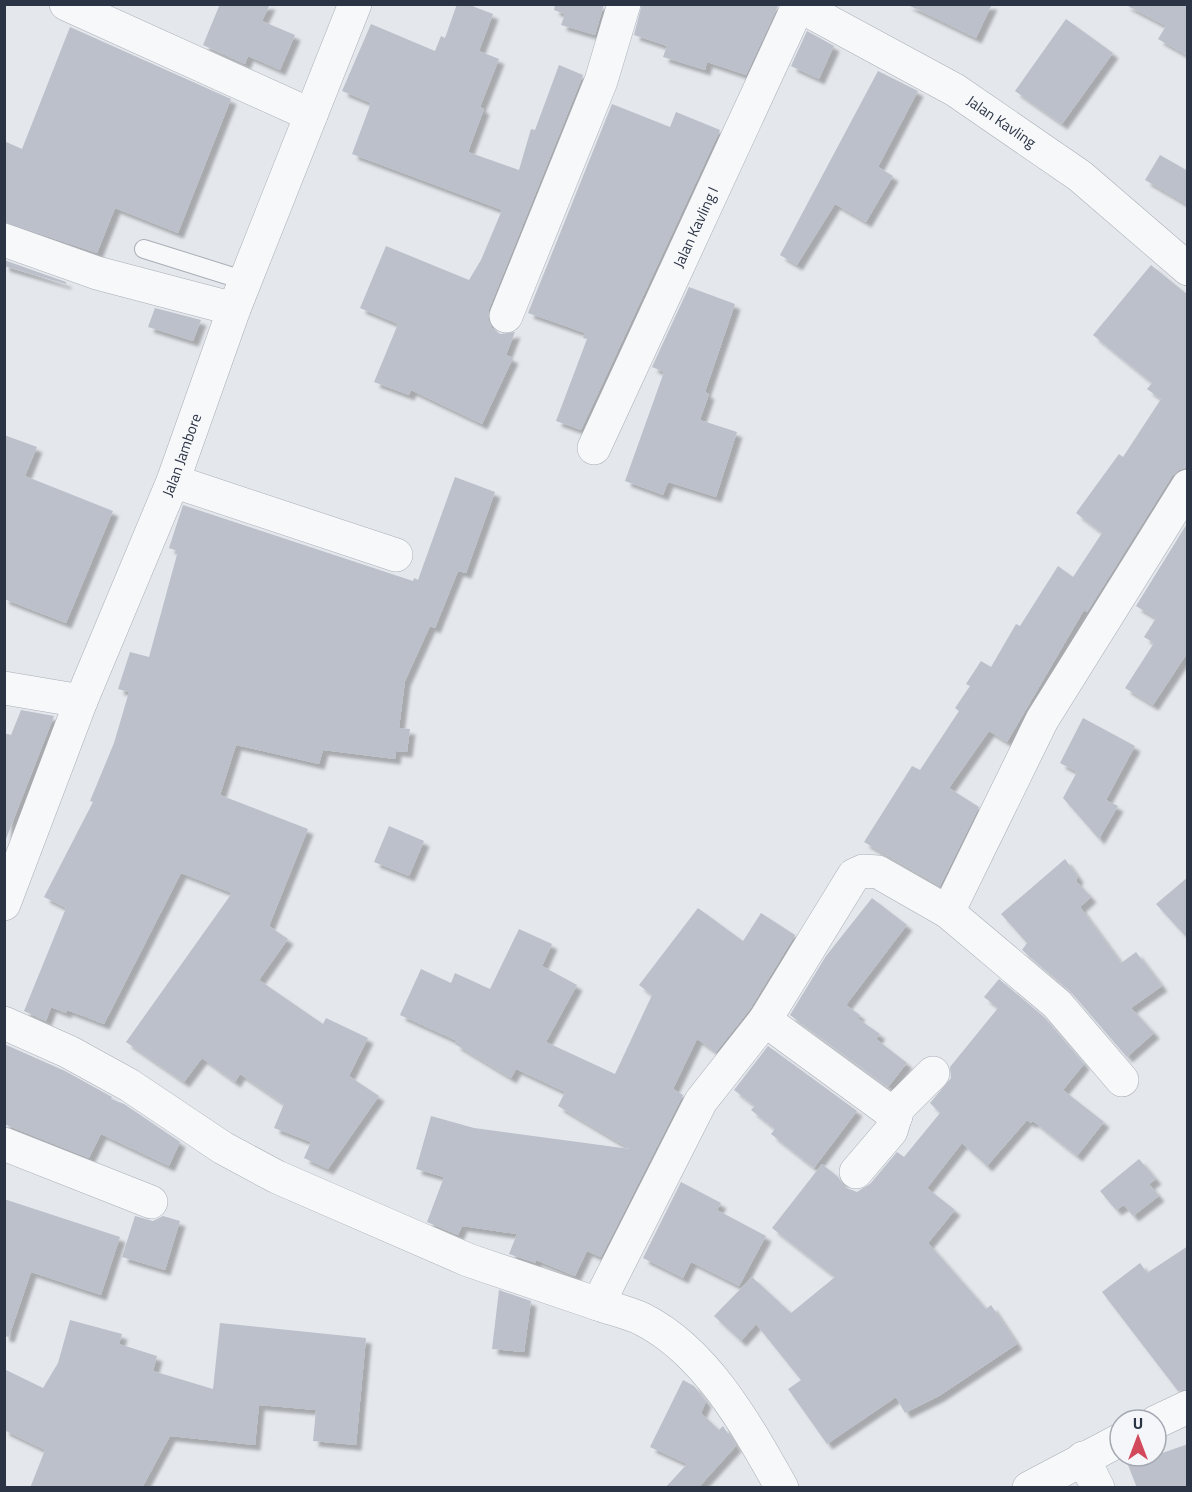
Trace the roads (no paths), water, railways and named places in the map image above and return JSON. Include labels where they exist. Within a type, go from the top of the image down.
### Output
[{"type":"street","points":[[66,4],[311,115]]},
{"type":"street","name":"Jalan Jambore","points":[[4,904],[81,701],[173,481],[240,295],[355,4]]},
{"type":"street","points":[[506,316],[601,81],[624,4]]},
{"type":"street","name":"Jalan Kavling","points":[[798,5],[974,103],[1080,176],[1188,269]]},
{"type":"street","name":"Jalan Kavling I","points":[[594,448],[798,5]]},
{"type":"street","points":[[4,240],[97,273],[240,295]]},
{"type":"street","points":[[173,481],[396,555]]},
{"type":"street","points":[[948,912],[1042,720],[1188,486]]},
{"type":"street","points":[[4,688],[81,701]]},
{"type":"street","points":[[598,1304],[701,1101],[765,1020],[854,875],[863,871],[878,872],[948,912],[1057,1004],[1122,1080]]},
{"type":"street","points":[[765,1020],[896,1116]]},
{"type":"street","points":[[4,1023],[69,1052],[129,1085],[223,1148],[277,1177],[447,1251],[642,1319],[688,1353],[712,1377],[782,1488]]},
{"type":"street","points":[[856,1172],[891,1131],[898,1107],[933,1073]]},
{"type":"street","points":[[4,1143],[151,1202]]},
{"type":"street","points":[[1168,1416],[1188,1407]]},
{"type":"street","points":[[1029,1488],[1108,1446]]},
{"type":"street","points":[[1083,1458],[1098,1488]]},
{"type":"lane","points":[[144,249],[240,295]]}]
